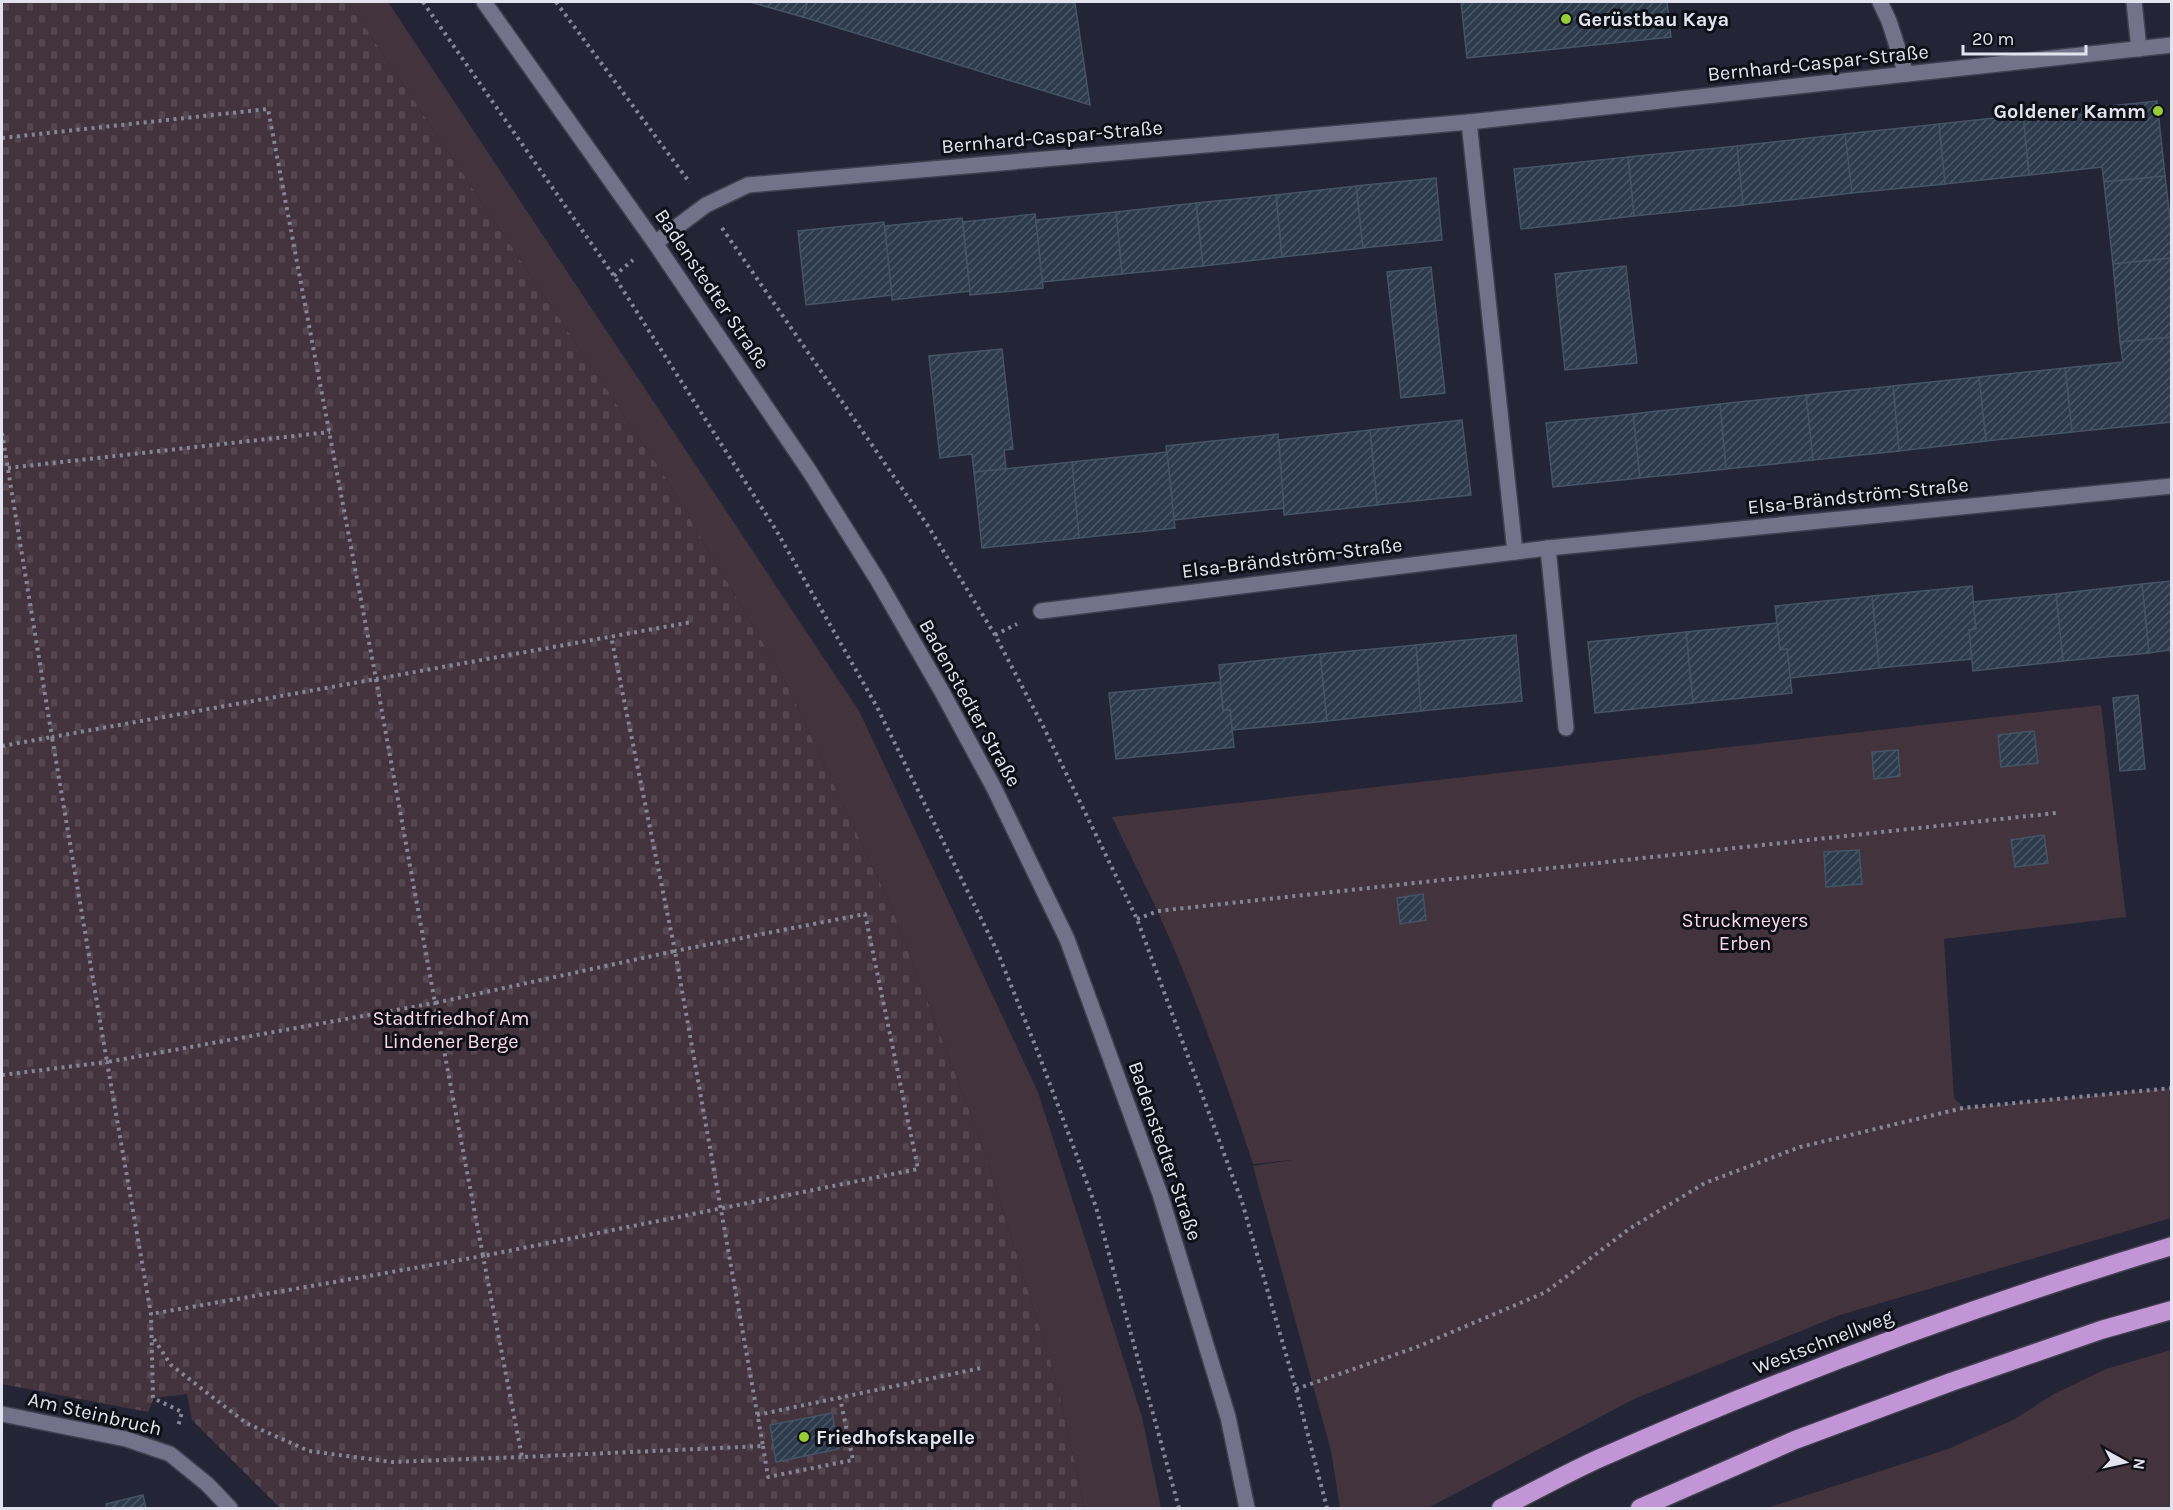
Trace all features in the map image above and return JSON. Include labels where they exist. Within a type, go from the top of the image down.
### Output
[{"type":"highway","name":"Westschnellweg","points":[[1501,1509],[1596,1460],[1773,1385],[1929,1325],[2084,1272],[2172,1246]]},
{"type":"highway","points":[[1640,1509],[1795,1440],[1951,1382],[2101,1330],[2172,1310]]},
{"type":"street","name":"Badenstedter Straße","points":[[484,2],[655,243],[810,472],[877,579],[994,788],[1067,939],[1160,1194],[1228,1417],[1247,1509]]},
{"type":"street","points":[[1880,2],[1889,21],[1906,74]]},
{"type":"street","points":[[2134,2],[2139,49]]},
{"type":"street","name":"Bernhard-Caspar-Straße","points":[[655,243],[706,205],[748,185],[1470,122],[2172,45]]},
{"type":"street","points":[[1470,122],[1515,552]]},
{"type":"street","name":"Elsa-Brändström-Straße","points":[[1041,611],[1548,548],[2172,486]]},
{"type":"street","points":[[1548,548],[1566,728]]},
{"type":"street","name":"Am Steinbruch","points":[[2,1414],[126,1438],[170,1454],[207,1484],[230,1509]]},
{"type":"path","points":[[423,2],[620,285],[776,530],[877,707],[998,953],[1039,1055],[1096,1207],[1179,1509]]},
{"type":"path","points":[[556,2],[706,205],[928,526],[995,635],[1043,726],[1137,919],[1242,1202],[1296,1389],[1327,1509]]},
{"type":"path","points":[[2,138],[268,109],[522,1457]]},
{"type":"path","points":[[8,468],[330,432]]},
{"type":"path","points":[[2,433],[151,1314],[153,1398],[182,1412],[170,1454]]},
{"type":"path","points":[[2,746],[692,622]]},
{"type":"path","points":[[611,636],[675,951],[768,1477],[852,1460],[840,1398]]},
{"type":"path","points":[[1137,919],[1158,911],[2056,813]]},
{"type":"path","points":[[2,1075],[107,1062],[435,1003],[675,951],[865,914],[918,1169],[483,1257],[151,1314]]},
{"type":"path","points":[[1296,1389],[1417,1347],[1546,1292],[1629,1229],[1705,1183],[1800,1147],[1963,1108],[2172,1088]]},
{"type":"path","points":[[153,1339],[171,1365],[246,1423],[309,1451],[392,1462],[763,1446]]},
{"type":"path","points":[[757,1414],[981,1368]]},
{"type":"green space","name":"Stadtfriedhof Am Lindener Berge","points":[[2,2],[348,2],[665,477],[783,677],[890,904],[982,1144],[1055,1377],[1085,1508],[280,1508],[192,1420],[187,1394],[154,1398],[148,1412],[2,1384]]},
{"type":"green space","points":[[348,2],[388,2],[859,711],[1038,1092],[1142,1417],[1161,1508],[1085,1508],[1055,1377],[982,1144],[890,904],[783,677],[665,477]]},
{"type":"green space","name":"Struckmeyers Erben","points":[[2101,705],[2126,917],[1944,939],[1954,1098],[1964,1108],[2171,1088],[2171,1218],[1840,1315],[1634,1399],[1428,1508],[1340,1508],[1331,1451],[1253,1166],[1292,1160],[1253,1164],[1185,974],[1112,817]]},
{"type":"green space","points":[[2171,1350],[2171,1508],[1767,1508],[1948,1449],[2013,1420],[2054,1394],[2106,1369]]},
{"type":"building","points":[[750,2],[808,2],[803,17]]},
{"type":"building","points":[[808,2],[1075,3],[1090,105],[803,17]]},
{"type":"building","name":"Gerüstbau Kaya","points":[[1461,2],[1667,2],[1671,37],[1467,58]]},
{"type":"building","points":[[2157,101],[2165,176],[2104,182],[2102,167],[2029,175],[2023,115]]},
{"type":"building","points":[[2023,115],[2029,175],[1945,184],[1939,124]]},
{"type":"building","points":[[1939,124],[1945,184],[1852,193],[1845,134]]},
{"type":"building","points":[[1845,134],[1852,193],[1743,205],[1737,146]]},
{"type":"building","points":[[1737,146],[1743,205],[1634,216],[1628,157]]},
{"type":"building","points":[[1628,157],[1634,216],[1521,229],[1514,169]]},
{"type":"building","points":[[2165,176],[2172,235],[2172,258],[2113,264],[2104,182]]},
{"type":"building","points":[[1436,178],[1442,240],[1363,248],[1356,186]]},
{"type":"building","points":[[1356,186],[1363,248],[1282,257],[1276,195]]},
{"type":"building","points":[[1276,195],[1282,257],[1203,266],[1196,203]]},
{"type":"building","points":[[1196,203],[1203,266],[1122,274],[1116,212]]},
{"type":"building","points":[[1116,212],[1122,274],[1042,282],[1036,220]]},
{"type":"building","points":[[1035,214],[1043,288],[970,295],[963,222]]},
{"type":"building","points":[[962,218],[970,291],[892,300],[885,226]]},
{"type":"building","points":[[884,222],[892,295],[806,305],[798,231]]},
{"type":"building","points":[[2172,258],[2172,337],[2120,342],[2113,264]]},
{"type":"building","points":[[1626,266],[1637,363],[1565,370],[1555,274]]},
{"type":"building","points":[[1431,267],[1445,393],[1401,398],[1387,272]]},
{"type":"building","points":[[2172,337],[2172,422],[2072,432],[2065,368],[2123,362],[2120,342]]},
{"type":"building","points":[[1002,349],[1013,449],[1004,450],[1006,469],[974,472],[972,454],[940,458],[929,356]]},
{"type":"building","points":[[2065,368],[2072,432],[1986,441],[1979,377]]},
{"type":"building","points":[[1979,377],[1986,441],[1899,451],[1893,386]]},
{"type":"building","points":[[1893,386],[1899,451],[1813,460],[1806,395]]},
{"type":"building","points":[[1806,395],[1813,460],[1726,469],[1720,404]]},
{"type":"building","points":[[1720,404],[1726,469],[1640,478],[1633,414]]},
{"type":"building","points":[[1633,414],[1640,478],[1553,487],[1546,423]]},
{"type":"building","points":[[1462,420],[1471,495],[1377,505],[1370,430]]},
{"type":"building","points":[[1370,430],[1377,505],[1284,515],[1279,440]]},
{"type":"building","points":[[1278,434],[1284,508],[1174,520],[1166,446]]},
{"type":"building","points":[[1167,452],[1175,528],[1079,538],[1072,462]]},
{"type":"building","points":[[1072,462],[1079,538],[982,548],[974,472]]},
{"type":"building","points":[[2172,581],[2172,660],[2170,650],[2149,653],[2142,584]]},
{"type":"building","points":[[2142,584],[2149,653],[2063,661],[2056,594]]},
{"type":"building","points":[[1972,586],[1976,629],[1969,630],[1972,659],[1879,668],[1872,596]]},
{"type":"building","points":[[2056,594],[2063,661],[1973,671],[1969,630],[1976,629],[1973,602]]},
{"type":"building","points":[[1872,596],[1879,668],[1790,678],[1787,649],[1780,650],[1775,606]]},
{"type":"building","points":[[1777,623],[1780,650],[1787,649],[1792,693],[1693,703],[1686,632]]},
{"type":"building","points":[[1686,632],[1693,703],[1595,713],[1588,642]]},
{"type":"building","points":[[1516,635],[1522,701],[1421,711],[1416,645]]},
{"type":"building","points":[[1416,645],[1421,711],[1327,721],[1320,654]]},
{"type":"building","points":[[1320,654],[1327,721],[1232,730],[1230,710],[1223,710],[1219,665]]},
{"type":"building","points":[[1220,682],[1223,710],[1230,710],[1234,747],[1116,759],[1109,693]]},
{"type":"building","points":[[2138,695],[2145,769],[2120,771],[2113,698]]},
{"type":"building","points":[[2034,731],[2038,763],[2001,767],[1998,735]]},
{"type":"building","points":[[1898,750],[1900,776],[1874,779],[1872,752]]},
{"type":"building","points":[[2044,835],[2048,863],[2015,867],[2011,840]]},
{"type":"building","points":[[1859,850],[1862,884],[1826,887],[1824,852]]},
{"type":"building","points":[[1423,894],[1426,920],[1400,924],[1397,898]]},
{"type":"building","name":"Friedhofskapelle","points":[[832,1413],[839,1449],[776,1462],[770,1425]]},
{"type":"building","points":[[143,1495],[146,1508],[107,1508],[106,1504]]},
{"type":"place","name":"Gerüstbau Kaya","points":[[1566,19]]},
{"type":"place","name":"Goldener Kamm","points":[[2158,111]]},
{"type":"place","name":"Friedhofskapelle","points":[[804,1437]]}]
